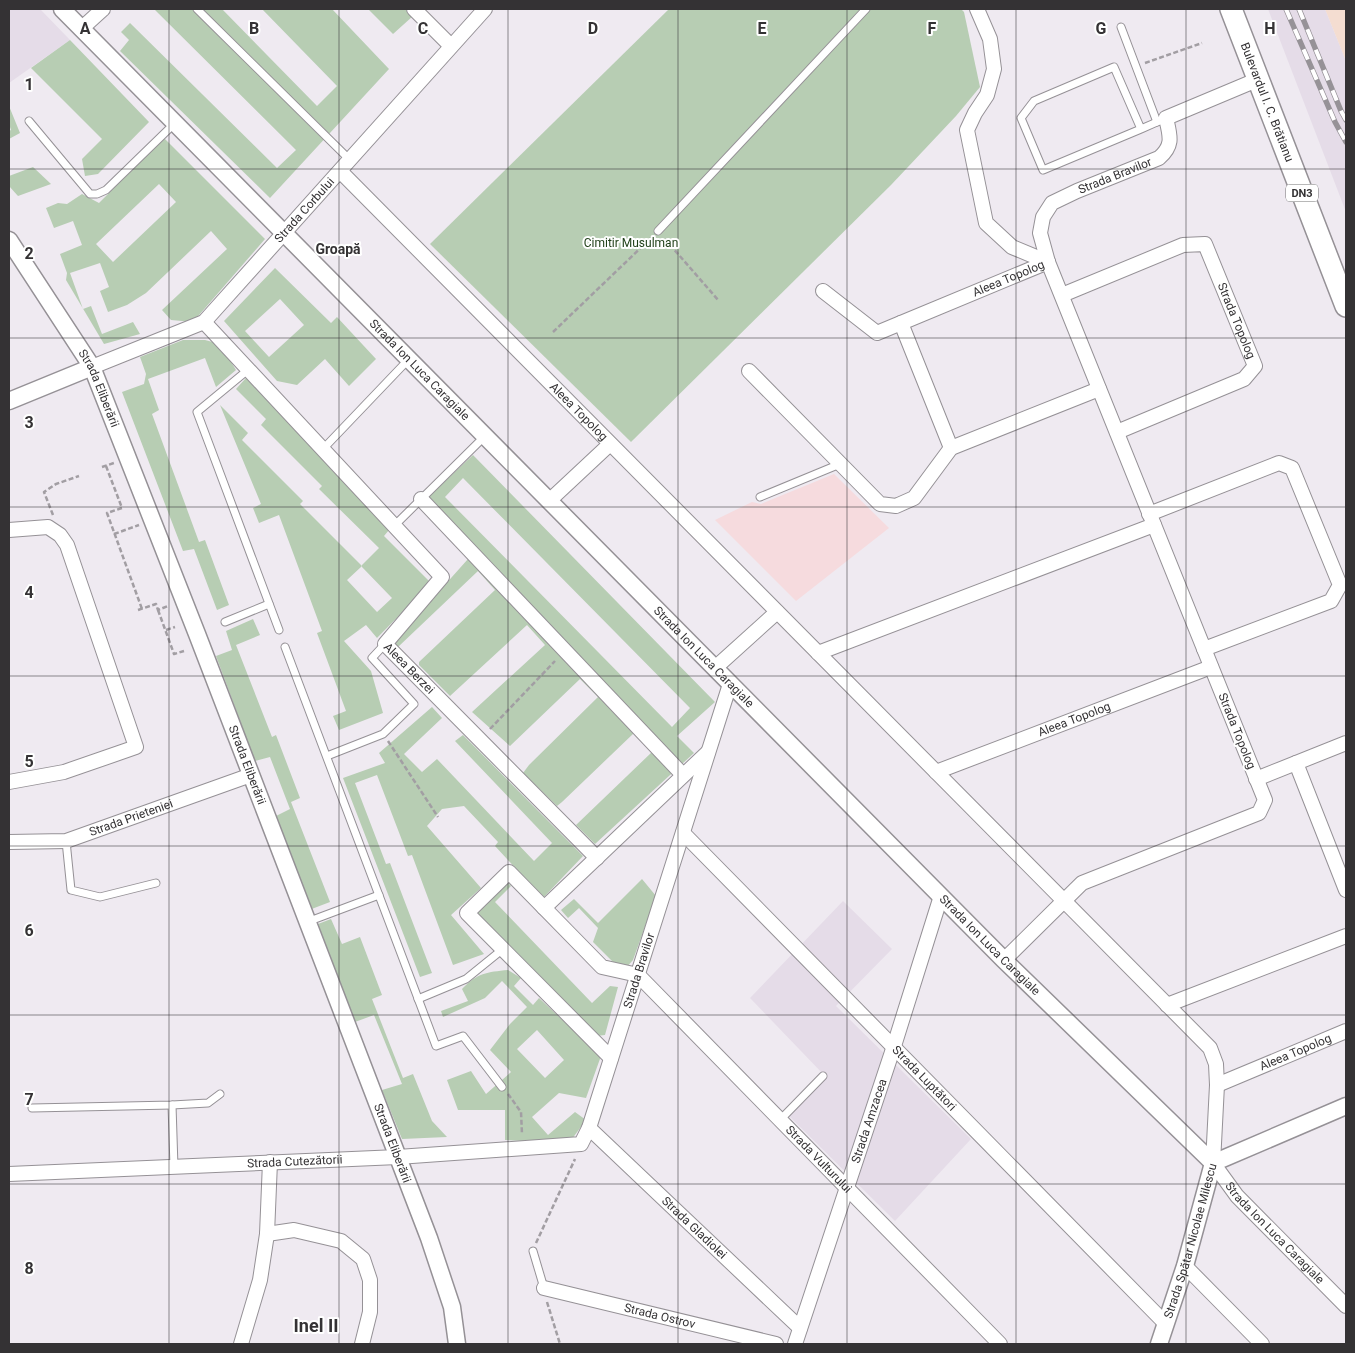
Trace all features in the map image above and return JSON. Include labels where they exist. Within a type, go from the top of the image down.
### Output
[{"type":"main road","name":"Bulevardul I. C. Brătianu","points":[[1231,9],[1346,306]]},
{"type":"street","name":"Strada Ion Luca Caragiale","points":[[62,9],[1004,960],[1212,1163],[1237,1196],[1346,1306]]},
{"type":"street","points":[[82,29],[104,9]]},
{"type":"street","points":[[414,9],[452,46]]},
{"type":"street","name":"Strada Corbului","points":[[92,367],[204,322],[485,9]]},
{"type":"street","name":"Aleea Topolog","points":[[977,9],[990,39],[994,69],[987,95],[967,130],[986,223],[1012,247],[1048,262]]},
{"type":"street","points":[[1162,120],[1258,79]]},
{"type":"street","name":"Strada Bravilor","points":[[1048,262],[1040,233],[1043,218],[1052,203],[1159,158],[1168,150],[1170,138],[1162,120]]},
{"type":"street","name":"Aleea Topolog","points":[[340,171],[1210,1048],[1216,1064],[1217,1085],[1212,1163]]},
{"type":"street","name":"Strada Eliberării","points":[[9,240],[92,367],[429,1238],[452,1307],[458,1344]]},
{"type":"street","name":"Strada Topolog","points":[[1062,295],[1182,245],[1205,244],[1255,366],[1244,380],[1117,432]]},
{"type":"street","name":"Aleea Topolog","points":[[823,291],[877,333],[1048,262]]},
{"type":"street","name":"Strada Topolog","points":[[1048,262],[1264,800],[1259,813],[1082,883],[1065,902]]},
{"type":"street","name":"Aleea Berzei","points":[[204,322],[442,576],[385,644],[597,858]]},
{"type":"street","points":[[900,323],[951,448]]},
{"type":"street","points":[[9,401],[92,367]]},
{"type":"street","points":[[749,371],[880,504],[896,506],[914,498],[951,448],[1099,389]]},
{"type":"street","points":[[549,501],[610,444]]},
{"type":"street","points":[[818,653],[1152,519],[1279,463],[1292,468],[1340,585],[1331,601],[1204,649]]},
{"type":"street","points":[[421,500],[683,776]]},
{"type":"street","points":[[9,530],[48,527],[60,535],[67,545],[136,747],[64,772],[9,782]]},
{"type":"street","points":[[715,668],[777,612]]},
{"type":"street","name":"Aleea Topolog","points":[[936,772],[1211,667]]},
{"type":"street","name":"Strada Bravilor","points":[[581,1144],[589,1128],[730,684]]},
{"type":"street","points":[[1256,779],[1346,743]]},
{"type":"street","points":[[544,908],[709,751]]},
{"type":"street","points":[[1296,763],[1346,890]]},
{"type":"street","name":"Strada Prieteniei","points":[[9,842],[66,841],[251,774]]},
{"type":"street","name":"Strada Luptători","points":[[683,832],[1166,1324]]},
{"type":"street","points":[[611,1058],[467,913],[509,872],[602,967],[638,975]]},
{"type":"street","name":"Strada Amzacea","points":[[795,1344],[894,1046],[941,896]]},
{"type":"street","points":[[1004,960],[1065,902]]},
{"type":"street","points":[[1167,1004],[1346,936]]},
{"type":"street","name":"Strada Vulturului","points":[[638,975],[1000,1344]]},
{"type":"street","name":"Aleea Topolog","points":[[1217,1085],[1346,1031]]},
{"type":"street","name":"Strada Spătar Nicolae Milescu","points":[[1159,1344],[1185,1266],[1212,1163],[1346,1106]]},
{"type":"street","name":"Strada Gladiolei","points":[[589,1128],[800,1328]]},
{"type":"street","name":"Strada Cutezătorii","points":[[9,1174],[398,1157],[581,1144]]},
{"type":"street","points":[[241,1344],[260,1280],[267,1234],[270,1162]]},
{"type":"street","points":[[267,1234],[294,1230],[340,1242],[363,1259],[370,1280],[370,1312],[362,1344]]},
{"type":"street","points":[[1185,1266],[1262,1344]]},
{"type":"street","name":"Strada Ostrov","points":[[544,1288],[776,1344]]},
{"type":"street","name":"Strada Eliberării","points":[[452,1307],[452,1344]]},
{"type":"lane","points":[[197,9],[350,160]]},
{"type":"lane","points":[[658,231],[866,9]]},
{"type":"lane","points":[[1121,27],[1136,66],[1162,120],[1141,129],[1043,170],[1021,118],[1034,102],[1114,66],[1141,129]]},
{"type":"lane","points":[[29,121],[90,194],[97,194],[106,190],[175,123]]},
{"type":"lane","points":[[323,449],[409,359]]},
{"type":"lane","points":[[249,369],[197,412],[279,630]]},
{"type":"lane","points":[[395,525],[485,436]]},
{"type":"lane","points":[[760,496],[840,464]]},
{"type":"lane","points":[[225,622],[269,604]]},
{"type":"lane","points":[[327,756],[383,734],[414,704],[372,658],[385,644]]},
{"type":"lane","points":[[285,647],[436,1046],[463,1036],[502,1087]]},
{"type":"lane","points":[[66,841],[71,890],[100,897],[156,883]]},
{"type":"lane","points":[[308,922],[379,894]]},
{"type":"lane","points":[[418,999],[466,979],[503,949]]},
{"type":"lane","points":[[780,1120],[823,1076]]},
{"type":"lane","points":[[32,1108],[208,1103],[220,1094]]},
{"type":"lane","points":[[172,1105],[174,1166]]},
{"type":"lane","points":[[533,1251],[544,1288]]},
{"type":"path","points":[[1136,66],[1202,43]]},
{"type":"path","points":[[553,332],[658,231],[719,301]]},
{"type":"path","points":[[116,462],[104,466],[122,508],[107,513],[140,609],[156,604],[174,654],[184,651]]},
{"type":"path","points":[[60,535],[44,492],[56,484],[79,476]]},
{"type":"path","points":[[114,534],[138,525]]},
{"type":"path","points":[[158,610],[168,606]]},
{"type":"path","points":[[166,630],[175,627]]},
{"type":"path","points":[[480,739],[564,651]]},
{"type":"path","points":[[383,734],[438,817]]},
{"type":"path","points":[[502,1087],[521,1112],[523,1148]]},
{"type":"path","points":[[533,1251],[581,1144]]},
{"type":"path","points":[[544,1288],[560,1344]]},
{"type":"shaded area","points":[[9,9],[40,9],[70,40],[9,83]]},
{"type":"shaded area","points":[[1268,9],[1325,9],[1346,61],[1346,212]]},
{"type":"shaded area","points":[[1325,9],[1346,9],[1346,61]]},
{"type":"shaded area","points":[[834,474],[889,528],[796,601],[715,520],[752,502],[761,504]]},
{"type":"shaded area","points":[[843,901],[892,949],[836,1006],[971,1139],[895,1221],[787,1114],[825,1076],[750,998]]},
{"type":"green space","points":[[154,9],[222,9],[317,106],[337,86],[262,9],[332,9],[389,69],[270,198],[120,51],[129,40],[121,32],[130,23],[277,168],[296,150]]},
{"type":"green space","points":[[368,9],[405,9],[413,16],[393,34]]},
{"type":"green space","name":"Cimitir Musulman","points":[[669,9],[961,9],[964,12],[980,87],[956,116],[891,185],[631,442],[430,244]]},
{"type":"green space","points":[[70,40],[149,122],[98,174],[85,176],[82,159],[102,139],[31,68]]},
{"type":"green space","points":[[9,106],[20,133],[9,139],[9,131],[11,130]]},
{"type":"green space","points":[[164,138],[265,239],[193,322],[171,320],[162,310],[227,249],[211,231],[146,293],[127,305],[108,312],[100,291],[109,287],[100,263],[70,273],[83,308],[66,280],[67,273],[60,254],[82,245],[73,221],[54,228],[46,208],[58,203],[67,204],[82,194],[99,203]],"holes":[[[159,184],[176,202],[113,262],[96,244]]]},
{"type":"green space","points":[[33,167],[51,184],[18,196],[9,186],[9,176]]},
{"type":"green space","points":[[275,268],[331,323],[337,317],[376,359],[349,386],[325,359],[297,385],[277,381],[224,321]],"holes":[[[280,299],[304,325],[269,357],[245,331]]]},
{"type":"green space","points":[[91,306],[102,334],[133,322],[140,334],[104,344],[83,309]]},
{"type":"green space","points":[[183,340],[205,340],[220,344],[236,370],[216,387],[205,358],[148,379],[159,410],[152,414],[199,542],[205,540],[229,605],[217,610],[194,549],[183,551],[122,392],[144,384],[146,374],[140,357]]},
{"type":"green space","points":[[246,378],[389,530],[384,536],[431,583],[377,638],[366,625],[344,641],[371,671],[383,713],[339,730],[333,716],[346,711],[317,633],[322,631],[279,515],[259,523],[253,508],[261,504],[220,405],[248,433],[242,440],[303,501],[300,504],[361,566],[379,548],[319,489],[322,486],[261,425],[266,419],[236,389]],"holes":[[[361,566],[392,598],[377,612],[347,580]]]},
{"type":"green space","points":[[473,455],[715,702],[677,736],[694,753],[595,844],[576,825],[652,752],[634,733],[557,806],[523,773],[598,697],[580,679],[510,746],[472,712],[545,645],[527,625],[450,696],[419,665],[419,662],[495,590],[478,571],[398,647],[393,643],[477,551],[427,498]],"holes":[[[463,478],[690,708],[672,727],[445,497]]]},
{"type":"green space","points":[[253,619],[260,635],[236,645],[272,737],[276,735],[300,798],[291,802],[330,902],[309,910],[274,817],[290,809],[270,757],[255,761],[216,656],[232,650],[226,631]]},
{"type":"green space","points":[[432,707],[442,718],[404,754],[422,772],[437,759],[534,861],[552,843],[455,741],[463,735],[583,856],[543,898],[495,846],[498,842],[464,806],[442,809],[427,826],[481,888],[451,915],[484,954],[453,965],[412,855],[408,856],[377,775],[355,783],[386,864],[390,863],[432,973],[420,977],[343,778],[385,763],[379,753]]},
{"type":"green space","points":[[642,879],[656,896],[633,960],[626,968],[615,964],[593,942],[598,928],[579,908],[568,918],[561,910],[574,899],[598,923]]},
{"type":"green space","points":[[506,880],[511,886],[495,902],[592,1003],[610,986],[618,987],[605,1035],[596,1036],[475,912]]},
{"type":"green space","points":[[331,919],[342,944],[360,937],[382,995],[372,999],[403,1078],[413,1074],[432,1121],[447,1137],[402,1139],[382,1090],[402,1084],[374,1015],[355,1022],[318,924]]},
{"type":"green space","points":[[508,970],[521,978],[514,986],[533,1005],[539,998],[601,1056],[586,1098],[559,1093],[532,1117],[548,1135],[575,1112],[586,1120],[569,1143],[505,1140],[505,1110],[458,1110],[447,1080],[471,1071],[486,1094],[511,1072],[490,1050],[510,1024],[527,1007],[502,981],[485,998],[443,1017],[441,1011],[468,1001],[462,989],[478,976]],"holes":[[[537,1030],[564,1060],[545,1078],[517,1049]]]},
{"type":"railway","points":[[1286,9],[1335,122],[1346,142]]},
{"type":"railway","points":[[1299,9],[1346,120]]},
{"type":"district","name":"Groapă","points":[[338,249]]},
{"type":"district","name":"Inel II","points":[[316,1326]]}]
